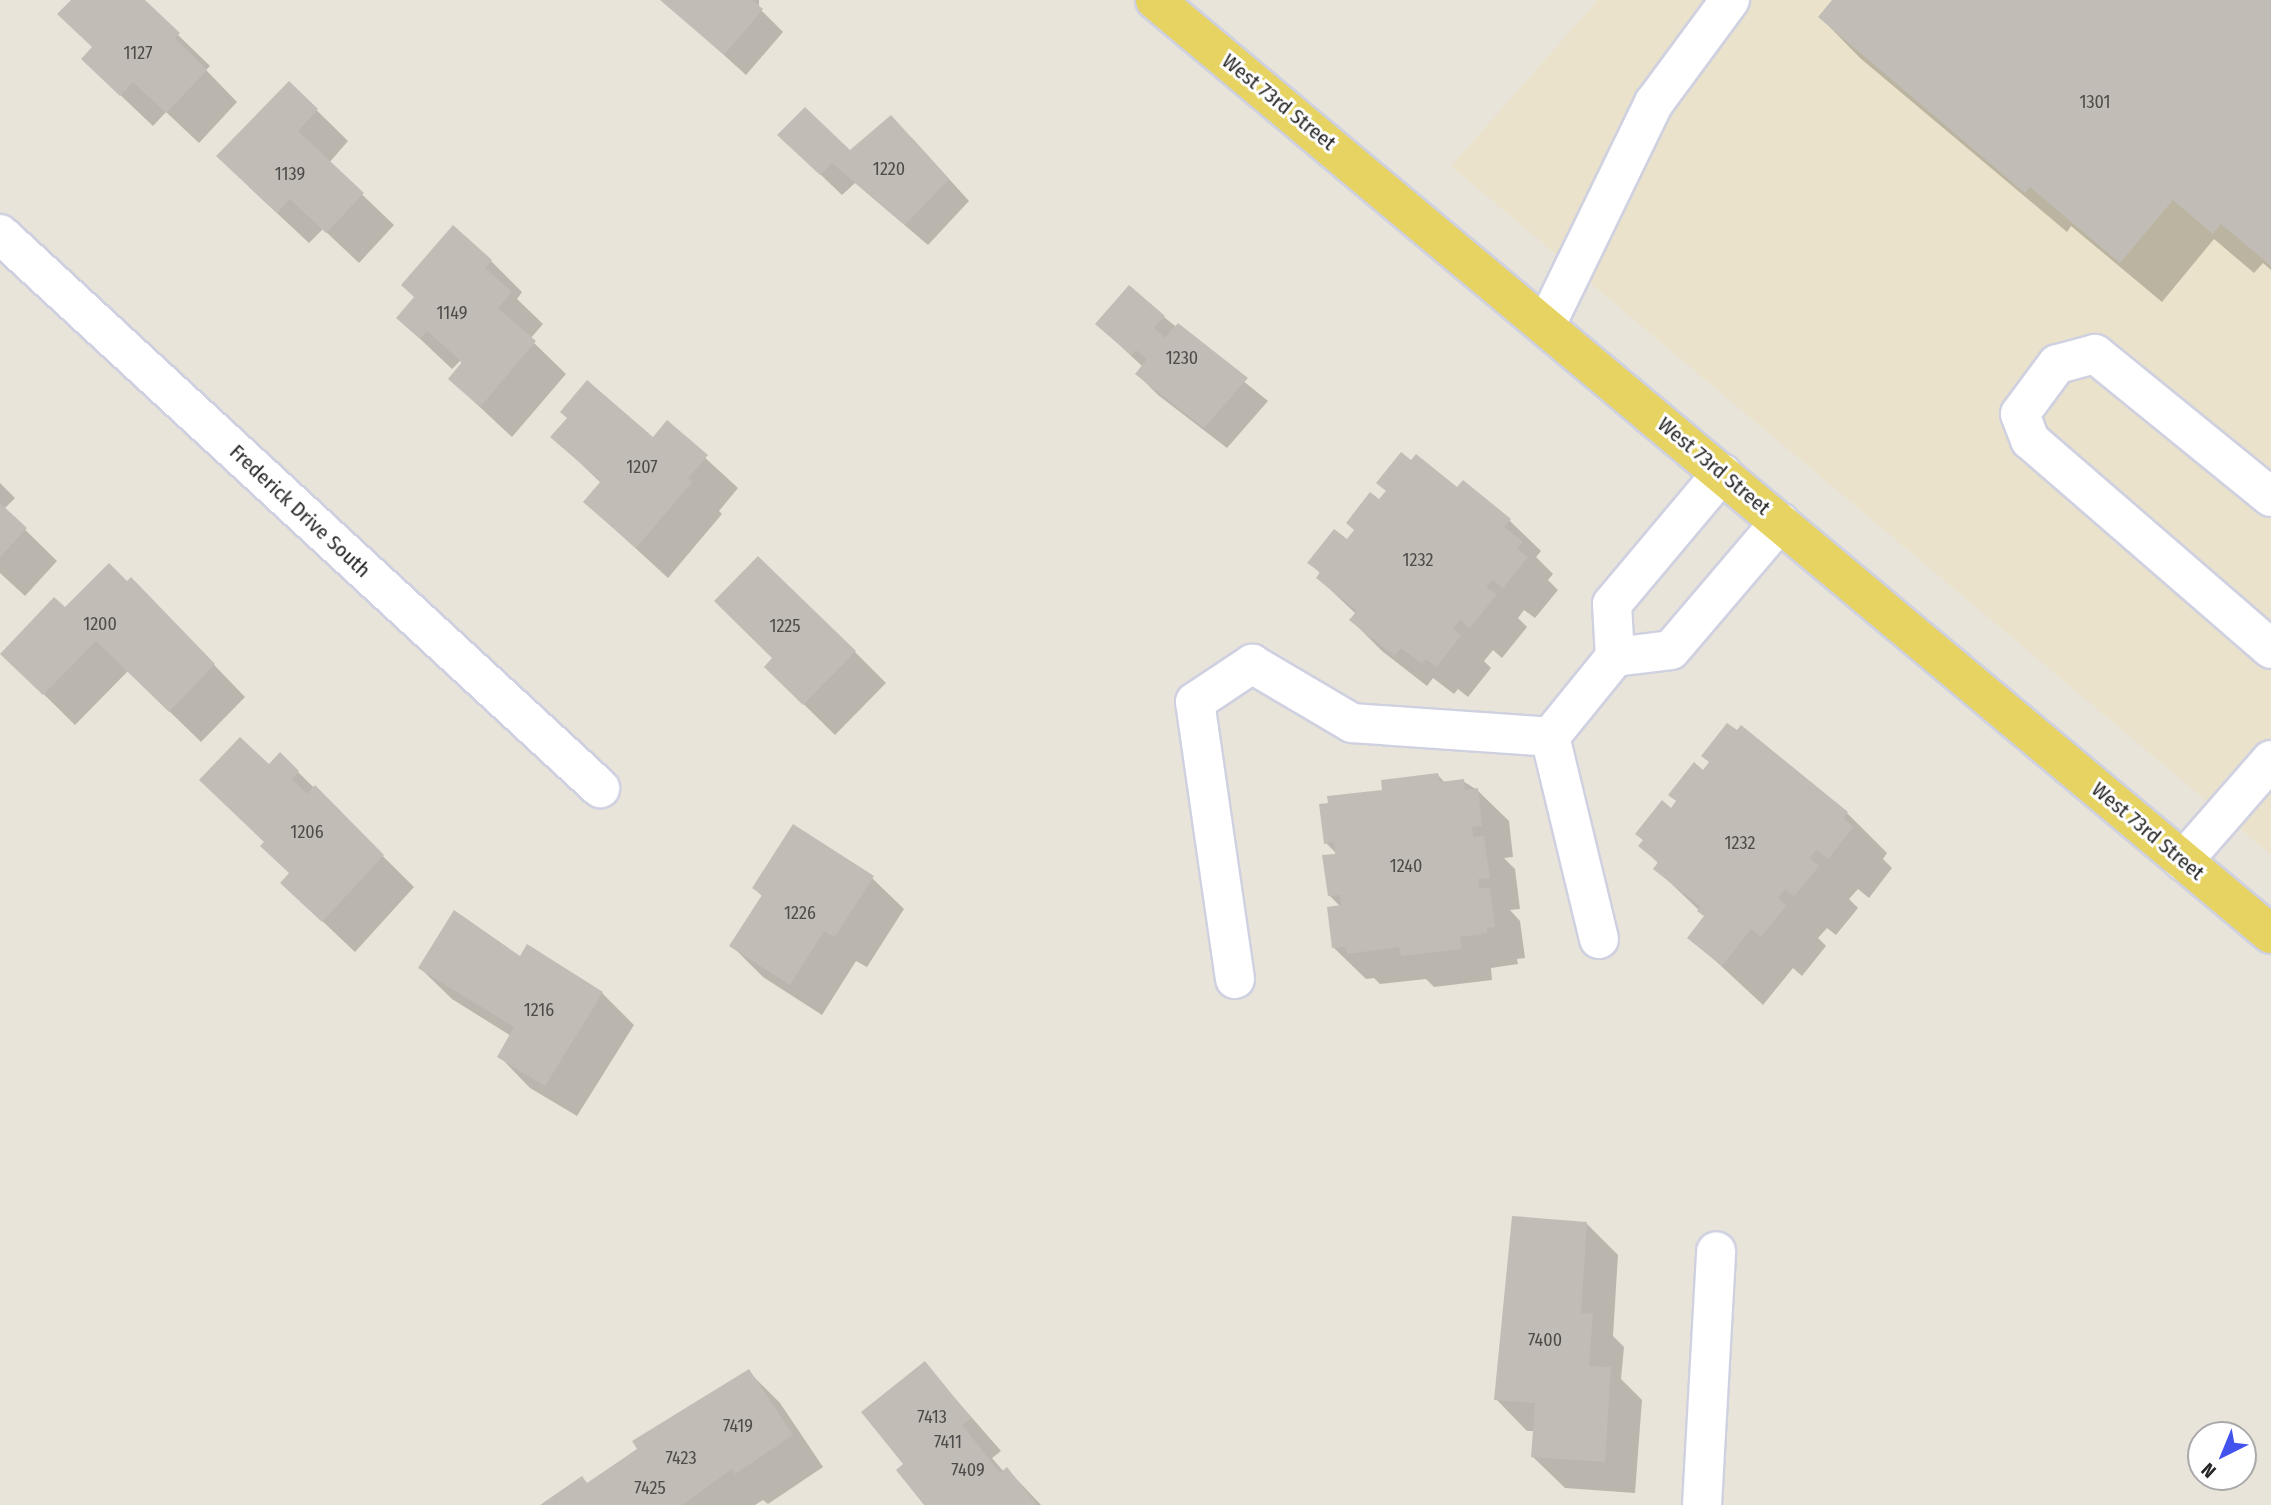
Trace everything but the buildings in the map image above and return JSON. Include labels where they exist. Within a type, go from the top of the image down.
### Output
[{"type":"main road","name":"West 73rd Street","points":[[1155,0],[2271,934]]},
{"type":"street","points":[[1546,325],[1654,103],[1731,0]]},
{"type":"street","name":"Frederick Drive South","points":[[0,234],[600,788]]},
{"type":"street","points":[[2271,497],[2095,354],[2057,364],[2020,414],[2030,440],[2271,649]]},
{"type":"street","points":[[1550,737],[1615,657],[1612,604],[1722,473]]},
{"type":"street","points":[[1615,657],[1671,650],[1780,522]]},
{"type":"street","points":[[1235,979],[1195,702],[1252,664],[1352,723],[1550,737]]},
{"type":"street","points":[[1550,737],[1599,939]]},
{"type":"street","points":[[2183,861],[2271,760]]},
{"type":"street","points":[[1702,1505],[1716,1251]]},
{"type":"shaded area","points":[[1598,0],[2271,0],[2271,855],[1451,166]]}]
